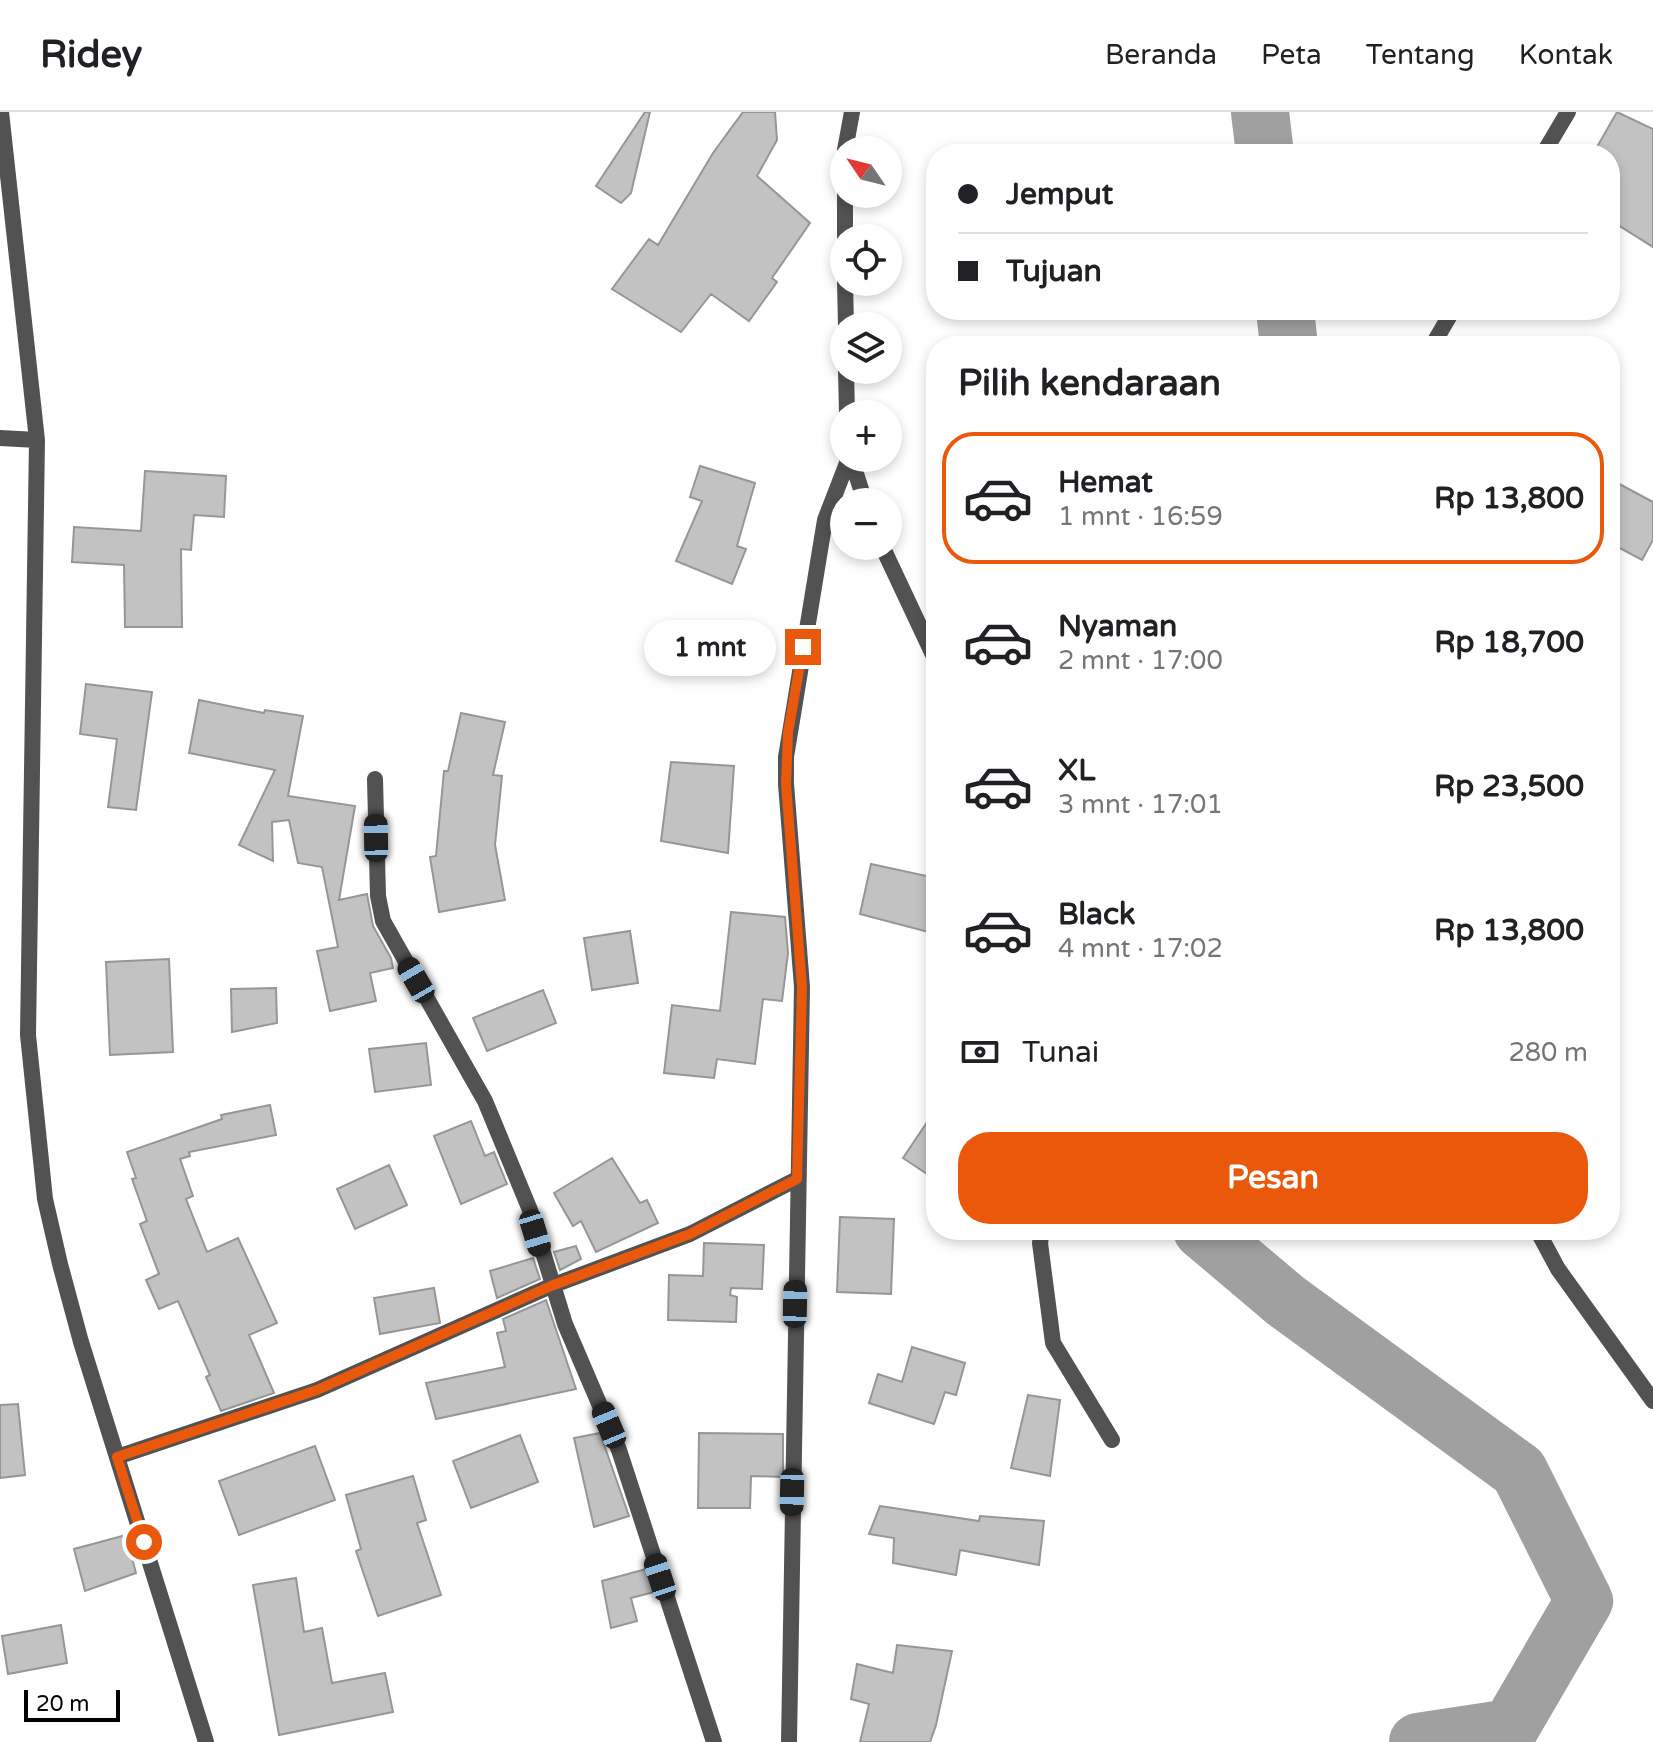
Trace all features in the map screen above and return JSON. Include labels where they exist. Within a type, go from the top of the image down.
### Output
[{"type":"street","points":[[1,112],[37,440],[28,1035],[45,1199],[81,1342],[206,1742]]},
{"type":"street","points":[[848,136],[852,112]]},
{"type":"street","points":[[1549,144],[1568,112]]},
{"type":"street","points":[[0,438],[37,440]]},
{"type":"street","points":[[789,1742],[802,987],[786,757],[825,520],[844,472]]},
{"type":"street","points":[[889,560],[926,640]]},
{"type":"street","points":[[375,779],[378,896],[383,921],[485,1101],[530,1210],[551,1286],[619,1450],[714,1742]]},
{"type":"street","points":[[117,1457],[305,1395],[551,1286],[690,1234],[797,1179]]},
{"type":"street","points":[[1040,1240],[1053,1343],[1112,1440]]},
{"type":"street","points":[[1542,1240],[1558,1269],[1653,1401]]},
{"type":"building","points":[[645,112],[650,112],[631,193],[621,203],[596,186]]},
{"type":"building","points":[[743,112],[775,112],[777,140],[757,176],[810,223],[772,278],[777,282],[749,321],[711,294],[681,332],[612,289],[649,239],[658,245],[713,153]]},
{"type":"building","points":[[1617,112],[1653,129],[1653,247],[1620,226],[1620,144],[1599,144]]},
{"type":"building","points":[[700,466],[755,483],[737,546],[746,549],[732,584],[676,561],[702,501],[690,497]]},
{"type":"building","points":[[145,471],[226,476],[224,517],[194,515],[191,550],[181,549],[182,627],[125,627],[124,565],[72,562],[74,527],[141,531]]},
{"type":"building","points":[[1620,484],[1653,502],[1653,540],[1642,560],[1620,548]]},
{"type":"building","points":[[86,684],[152,692],[136,810],[108,807],[117,739],[80,734]]},
{"type":"building","points":[[199,700],[264,713],[265,710],[303,716],[288,796],[355,806],[339,900],[367,894],[373,926],[391,958],[393,968],[370,973],[376,1001],[330,1011],[317,951],[338,947],[322,867],[298,863],[289,820],[272,822],[273,861],[239,845],[275,770],[189,753]]},
{"type":"building","points":[[461,713],[505,722],[493,775],[502,776],[495,845],[505,900],[439,912],[430,857],[436,856],[444,771],[448,771]]},
{"type":"building","points":[[671,762],[734,766],[728,853],[661,841]]},
{"type":"building","points":[[871,864],[926,876],[926,931],[860,914]]},
{"type":"building","points":[[731,912],[785,917],[788,953],[782,1001],[763,999],[755,1064],[717,1059],[714,1078],[664,1073],[672,1005],[720,1011]]},
{"type":"building","points":[[630,931],[638,983],[592,990],[584,938]]},
{"type":"building","points":[[169,959],[173,1052],[110,1055],[106,962]]},
{"type":"building","points":[[276,988],[277,1023],[232,1032],[231,989]]},
{"type":"building","points":[[543,990],[556,1023],[487,1051],[473,1018]]},
{"type":"building","points":[[426,1043],[431,1085],[375,1092],[369,1049]]},
{"type":"building","points":[[270,1105],[276,1135],[189,1152],[190,1156],[180,1159],[193,1196],[186,1199],[207,1252],[238,1238],[277,1323],[249,1335],[274,1393],[221,1411],[206,1377],[210,1375],[178,1301],[159,1309],[146,1280],[159,1274],[140,1224],[147,1221],[132,1179],[136,1178],[127,1152],[222,1119],[221,1115]]},
{"type":"building","points":[[471,1121],[485,1156],[494,1152],[507,1184],[461,1204],[434,1136]]},
{"type":"building","points":[[926,1124],[926,1173],[903,1158]]},
{"type":"building","points":[[612,1158],[640,1203],[647,1200],[658,1223],[596,1252],[581,1221],[573,1226],[554,1193]]},
{"type":"building","points":[[389,1165],[407,1205],[355,1229],[337,1189]]},
{"type":"building","points":[[840,1217],[894,1219],[891,1294],[837,1292]]},
{"type":"building","points":[[704,1243],[764,1245],[762,1289],[731,1288],[730,1295],[737,1297],[736,1322],[668,1320],[669,1275],[703,1276]]},
{"type":"building","points":[[576,1246],[581,1259],[560,1270],[554,1252]]},
{"type":"building","points":[[533,1258],[540,1279],[497,1298],[490,1271]]},
{"type":"building","points":[[434,1288],[440,1323],[380,1334],[374,1298]]},
{"type":"building","points":[[546,1300],[576,1389],[436,1419],[426,1383],[505,1367],[497,1333],[506,1331],[503,1319]]},
{"type":"building","points":[[912,1347],[965,1363],[956,1395],[945,1392],[934,1424],[869,1403],[878,1374],[902,1382]]},
{"type":"building","points":[[1028,1395],[1060,1400],[1050,1476],[1011,1468]]},
{"type":"building","points":[[18,1404],[25,1475],[0,1478],[0,1405]]},
{"type":"building","points":[[600,1433],[629,1516],[594,1527],[574,1438]]},
{"type":"building","points":[[699,1433],[783,1434],[783,1477],[751,1476],[750,1508],[698,1508]]},
{"type":"building","points":[[520,1435],[538,1482],[471,1508],[453,1461]]},
{"type":"building","points":[[315,1446],[335,1500],[239,1535],[219,1481]]},
{"type":"building","points":[[413,1476],[426,1520],[417,1523],[441,1595],[378,1616],[356,1551],[361,1549],[346,1495]]},
{"type":"building","points":[[880,1506],[979,1521],[980,1516],[1044,1521],[1039,1565],[960,1550],[956,1575],[893,1563],[894,1538],[869,1534]]},
{"type":"building","points":[[126,1535],[136,1573],[85,1591],[74,1549]]},
{"type":"building","points":[[646,1569],[654,1592],[631,1598],[637,1621],[611,1628],[602,1581]]},
{"type":"building","points":[[296,1578],[304,1632],[322,1628],[332,1683],[385,1673],[393,1712],[279,1735],[253,1585]]},
{"type":"building","points":[[61,1625],[67,1663],[8,1674],[2,1636]]},
{"type":"building","points":[[897,1645],[952,1651],[930,1742],[860,1742],[869,1704],[851,1699],[857,1664],[893,1673]]},
{"type":"waterway","points":[[1260,112],[1264,144]]},
{"type":"waterway","points":[[1286,320],[1288,336]]},
{"type":"waterway","points":[[1214,1240],[1286,1301],[1519,1471],[1584,1601],[1510,1728],[1418,1742]]},
{"type":"route","points":[[144,1542],[117,1457],[317,1390],[551,1286],[690,1234],[797,1179],[802,987],[786,757],[803,647]]}]
